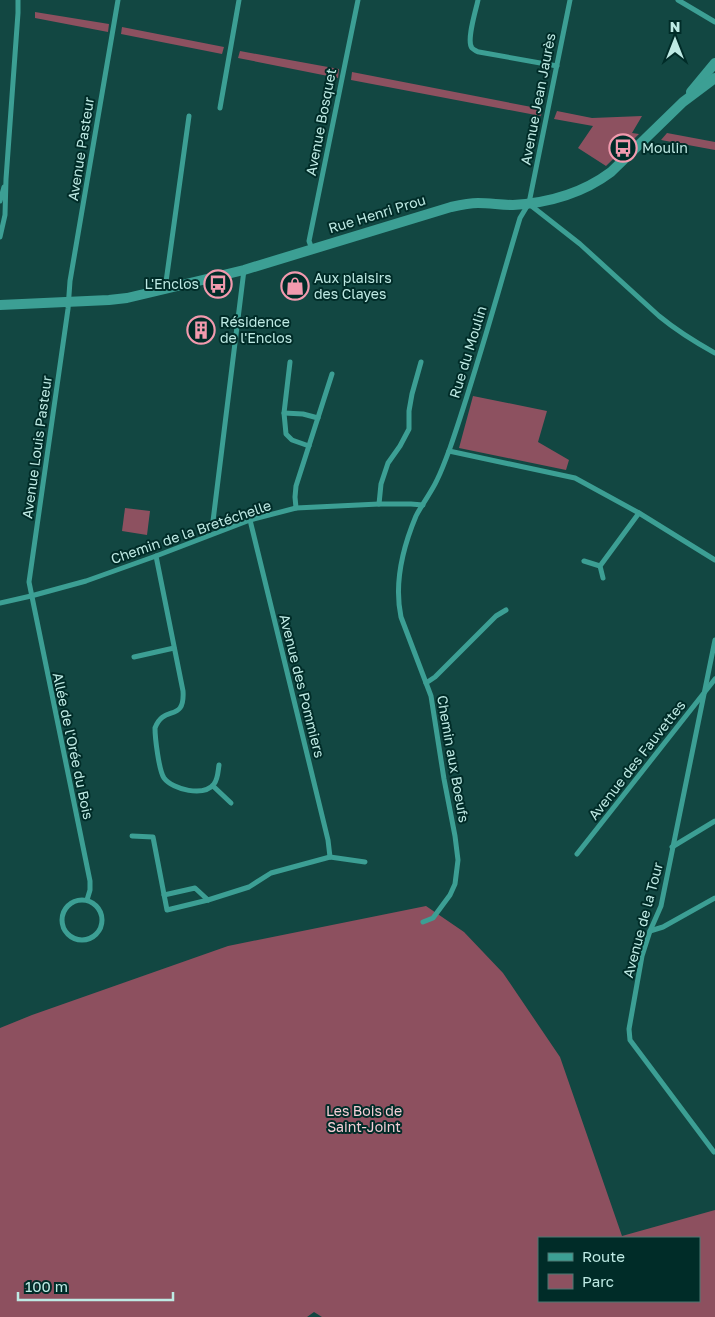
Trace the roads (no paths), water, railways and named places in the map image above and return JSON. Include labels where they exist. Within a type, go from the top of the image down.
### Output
[{"type":"street","points":[[0,237],[5,215],[18,27],[18,0]]},
{"type":"street","name":"Avenue Pasteur","points":[[68,302],[118,0]]},
{"type":"street","points":[[220,108],[239,0]]},
{"type":"street","name":"Avenue Bosquet","points":[[312,249],[309,241],[358,0]]},
{"type":"street","points":[[478,0],[471,34],[470,44],[473,49],[479,52],[557,66]]},
{"type":"street","name":"Avenue Jean Jaurès","points":[[529,204],[570,0]]},
{"type":"street","points":[[678,0],[715,22]]},
{"type":"street","points":[[683,102],[715,63]]},
{"type":"street","points":[[683,102],[715,78]]},
{"type":"street","name":"Rue Henri Prou","points":[[0,305],[127,298],[244,270],[451,207],[476,203],[529,204],[551,200],[599,181],[611,172],[683,102]]},
{"type":"street","points":[[165,290],[189,116]]},
{"type":"street","points":[[0,201],[6,179]]},
{"type":"street","points":[[529,204],[580,244],[673,327],[715,353]]},
{"type":"street","name":"Rue du Moulin","points":[[422,505],[437,480],[449,451],[464,407],[520,218],[529,204]]},
{"type":"street","points":[[213,521],[244,270]]},
{"type":"street","name":"Avenue Louis Pasteur","points":[[31,596],[29,582],[68,302]]},
{"type":"street","points":[[290,362],[284,413],[286,434],[292,440],[309,446]]},
{"type":"street","points":[[379,504],[388,463],[409,429],[409,411],[412,394],[421,362]]},
{"type":"street","points":[[296,508],[294,497],[296,486],[332,374]]},
{"type":"street","points":[[284,413],[303,414],[318,418]]},
{"type":"street","points":[[449,451],[575,478],[639,513],[715,560]]},
{"type":"street","name":"Chemin de la Bretéchelle","points":[[0,603],[86,581],[250,520],[296,508],[379,504],[422,505]]},
{"type":"street","name":"Chemin aux Boeufs","points":[[422,505],[416,516],[401,562],[399,572],[400,610],[431,696],[458,860],[455,884],[450,895],[433,918],[423,922]]},
{"type":"street","points":[[600,566],[639,513]]},
{"type":"street","name":"Avenue des Pommiers","points":[[250,520],[328,840],[330,857]]},
{"type":"street","points":[[156,556],[184,702],[179,710],[157,720],[154,728],[162,776],[168,783],[178,788],[203,790],[212,786],[216,781],[219,765]]},
{"type":"street","points":[[584,561],[600,566]]},
{"type":"street","points":[[600,566],[603,578]]},
{"type":"street","name":"Allée de l'Orée du Bois","points":[[31,596],[90,881],[87,900]]},
{"type":"street","points":[[426,683],[435,677],[496,616],[506,610]]},
{"type":"street","name":"Avenue de la Tour","points":[[714,1152],[630,1040],[629,1028],[642,956],[661,906],[715,640]]},
{"type":"street","points":[[134,657],[174,648]]},
{"type":"street","name":"Avenue des Fauvettes","points":[[577,854],[715,680]]},
{"type":"street","points":[[212,786],[231,803]]},
{"type":"street","points":[[672,847],[715,821]]},
{"type":"street","points":[[132,836],[154,837],[167,910],[249,887],[271,873],[330,857],[365,862]]},
{"type":"street","points":[[164,895],[195,888],[208,900]]},
{"type":"street","points":[[650,931],[663,927],[715,898]]},
{"type":"street","points":[[87,900],[95,904],[100,910],[103,921],[101,929],[96,936],[88,940],[71,938],[65,931],[62,915],[66,907],[72,902],[87,900]]},
{"type":"place","name":"Moulin","points":[[623,148]]},
{"type":"place","name":"L'Enclos","points":[[218,284]]},
{"type":"place","name":"Aux plaisirs des Clayes","points":[[295,286]]},
{"type":"place","name":"Résidence de l'Enclos","points":[[201,330]]},
{"type":"park label","name":"Les Bois de Saint-Joint","points":[[364,1120]]}]
